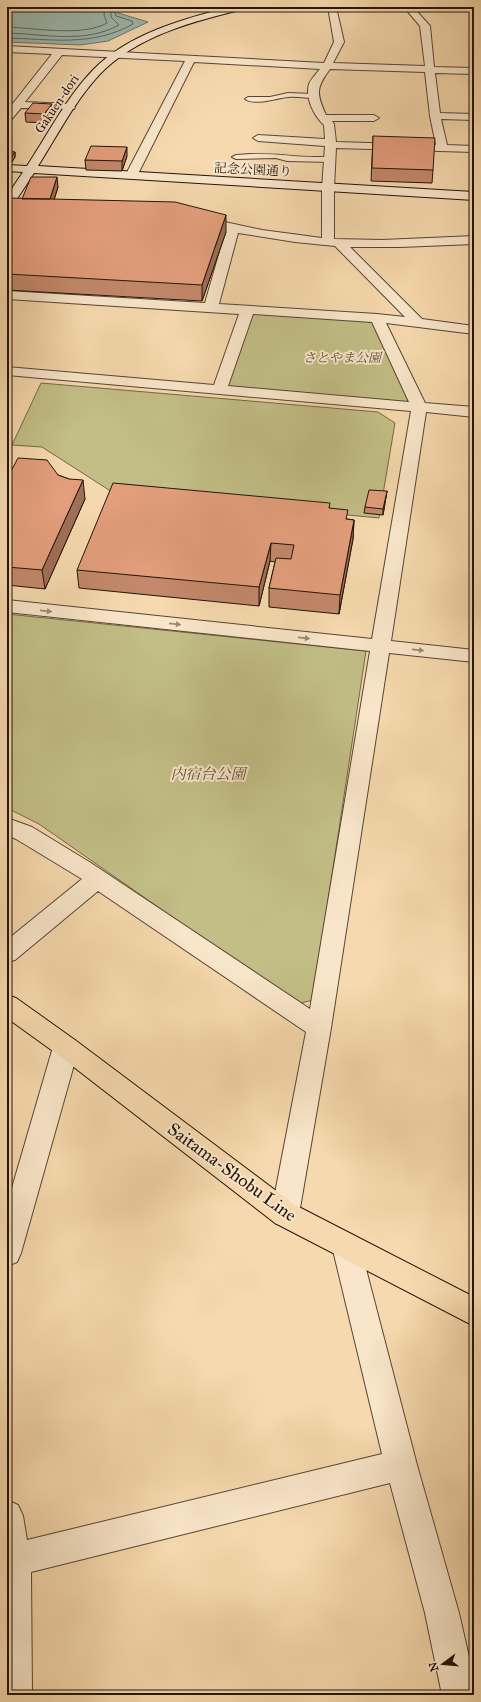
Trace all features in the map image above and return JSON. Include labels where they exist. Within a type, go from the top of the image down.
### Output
[{"type":"main road","name":"Saitama-Shobu Line","points":[[7,1004],[66,1047],[285,1214],[474,1312]]},
{"type":"street","name":"Gakuen-dori","points":[[10,209],[31,169],[70,107],[94,76],[118,55],[184,24],[241,7]]},
{"type":"street","points":[[332,7],[339,42],[327,66],[314,84],[315,99],[322,118],[329,124],[331,144],[328,188],[333,242],[418,323]]},
{"type":"street","points":[[408,7],[425,26],[435,116],[442,148]]},
{"type":"street","points":[[7,49],[327,66],[474,71]]},
{"type":"street","points":[[7,118],[12,104],[59,52]]},
{"type":"street","points":[[131,176],[191,59]]},
{"type":"street","points":[[315,99],[330,103]]},
{"type":"street","points":[[12,104],[70,107]]},
{"type":"street","points":[[435,116],[474,117]]},
{"type":"street","points":[[322,118],[374,118]]},
{"type":"street","points":[[258,138],[331,144],[474,149]]},
{"type":"street","name":"記念公園通り","points":[[7,168],[474,196]]},
{"type":"street","points":[[183,217],[234,229],[333,242],[382,244],[474,240]]},
{"type":"street","points":[[211,308],[234,229]]},
{"type":"street","points":[[7,294],[247,311],[377,318],[474,330]]},
{"type":"street","points":[[219,390],[247,311]]},
{"type":"street","points":[[285,1214],[319,1028],[379,646],[419,407],[377,318]]},
{"type":"street","points":[[7,371],[474,412]]},
{"type":"street","points":[[7,606],[474,656]]},
{"type":"street","points":[[7,826],[24,832],[97,879],[319,1028]]},
{"type":"street","points":[[7,953],[97,879]]},
{"type":"street","points":[[7,1253],[66,1047]]},
{"type":"street","points":[[346,1246],[401,1465],[442,1613],[460,1695]]},
{"type":"street","points":[[11,1560],[401,1465]]},
{"type":"street","points":[[7,1516],[11,1560],[14,1695]]},
{"type":"lane","points":[[248,99],[270,99],[288,95],[315,99]]},
{"type":"lane","points":[[236,157],[250,155],[256,157],[277,156],[280,158],[293,160],[316,158],[330,160]]},
{"type":"green space","name":"さとやま公園","points":[[247,311],[377,318],[419,407],[219,390]]},
{"type":"green space","points":[[41,383],[378,412],[395,423],[379,518],[112,492],[42,447],[12,445]]},
{"type":"green space","name":"内宿台公園","points":[[7,614],[366,651],[313,1000],[297,1004],[39,824],[7,808]]},
{"type":"water","points":[[7,7],[122,7],[118,13],[148,22],[108,41],[80,45],[7,42]]},
{"type":"building","points":[[33,103],[52,104],[44,114],[25,113]]},
{"type":"building","points":[[373,136],[435,138],[433,170],[372,168]]},
{"type":"building","points":[[91,146],[127,147],[122,161],[85,160]]},
{"type":"building","points":[[7,152],[15,152],[9,160],[7,160]]},
{"type":"building","points":[[31,177],[57,177],[50,199],[22,199]]},
{"type":"building","points":[[9,198],[175,202],[226,215],[202,285],[7,274],[7,201]]},
{"type":"building","points":[[18,458],[47,460],[58,475],[69,479],[83,480],[42,570],[7,567],[7,479]]},
{"type":"building","points":[[113,483],[330,503],[329,508],[348,510],[346,519],[354,520],[340,595],[269,588],[276,558],[291,559],[294,545],[271,543],[259,587],[77,570]]},
{"type":"building","points":[[369,490],[387,491],[383,509],[365,507]]}]
